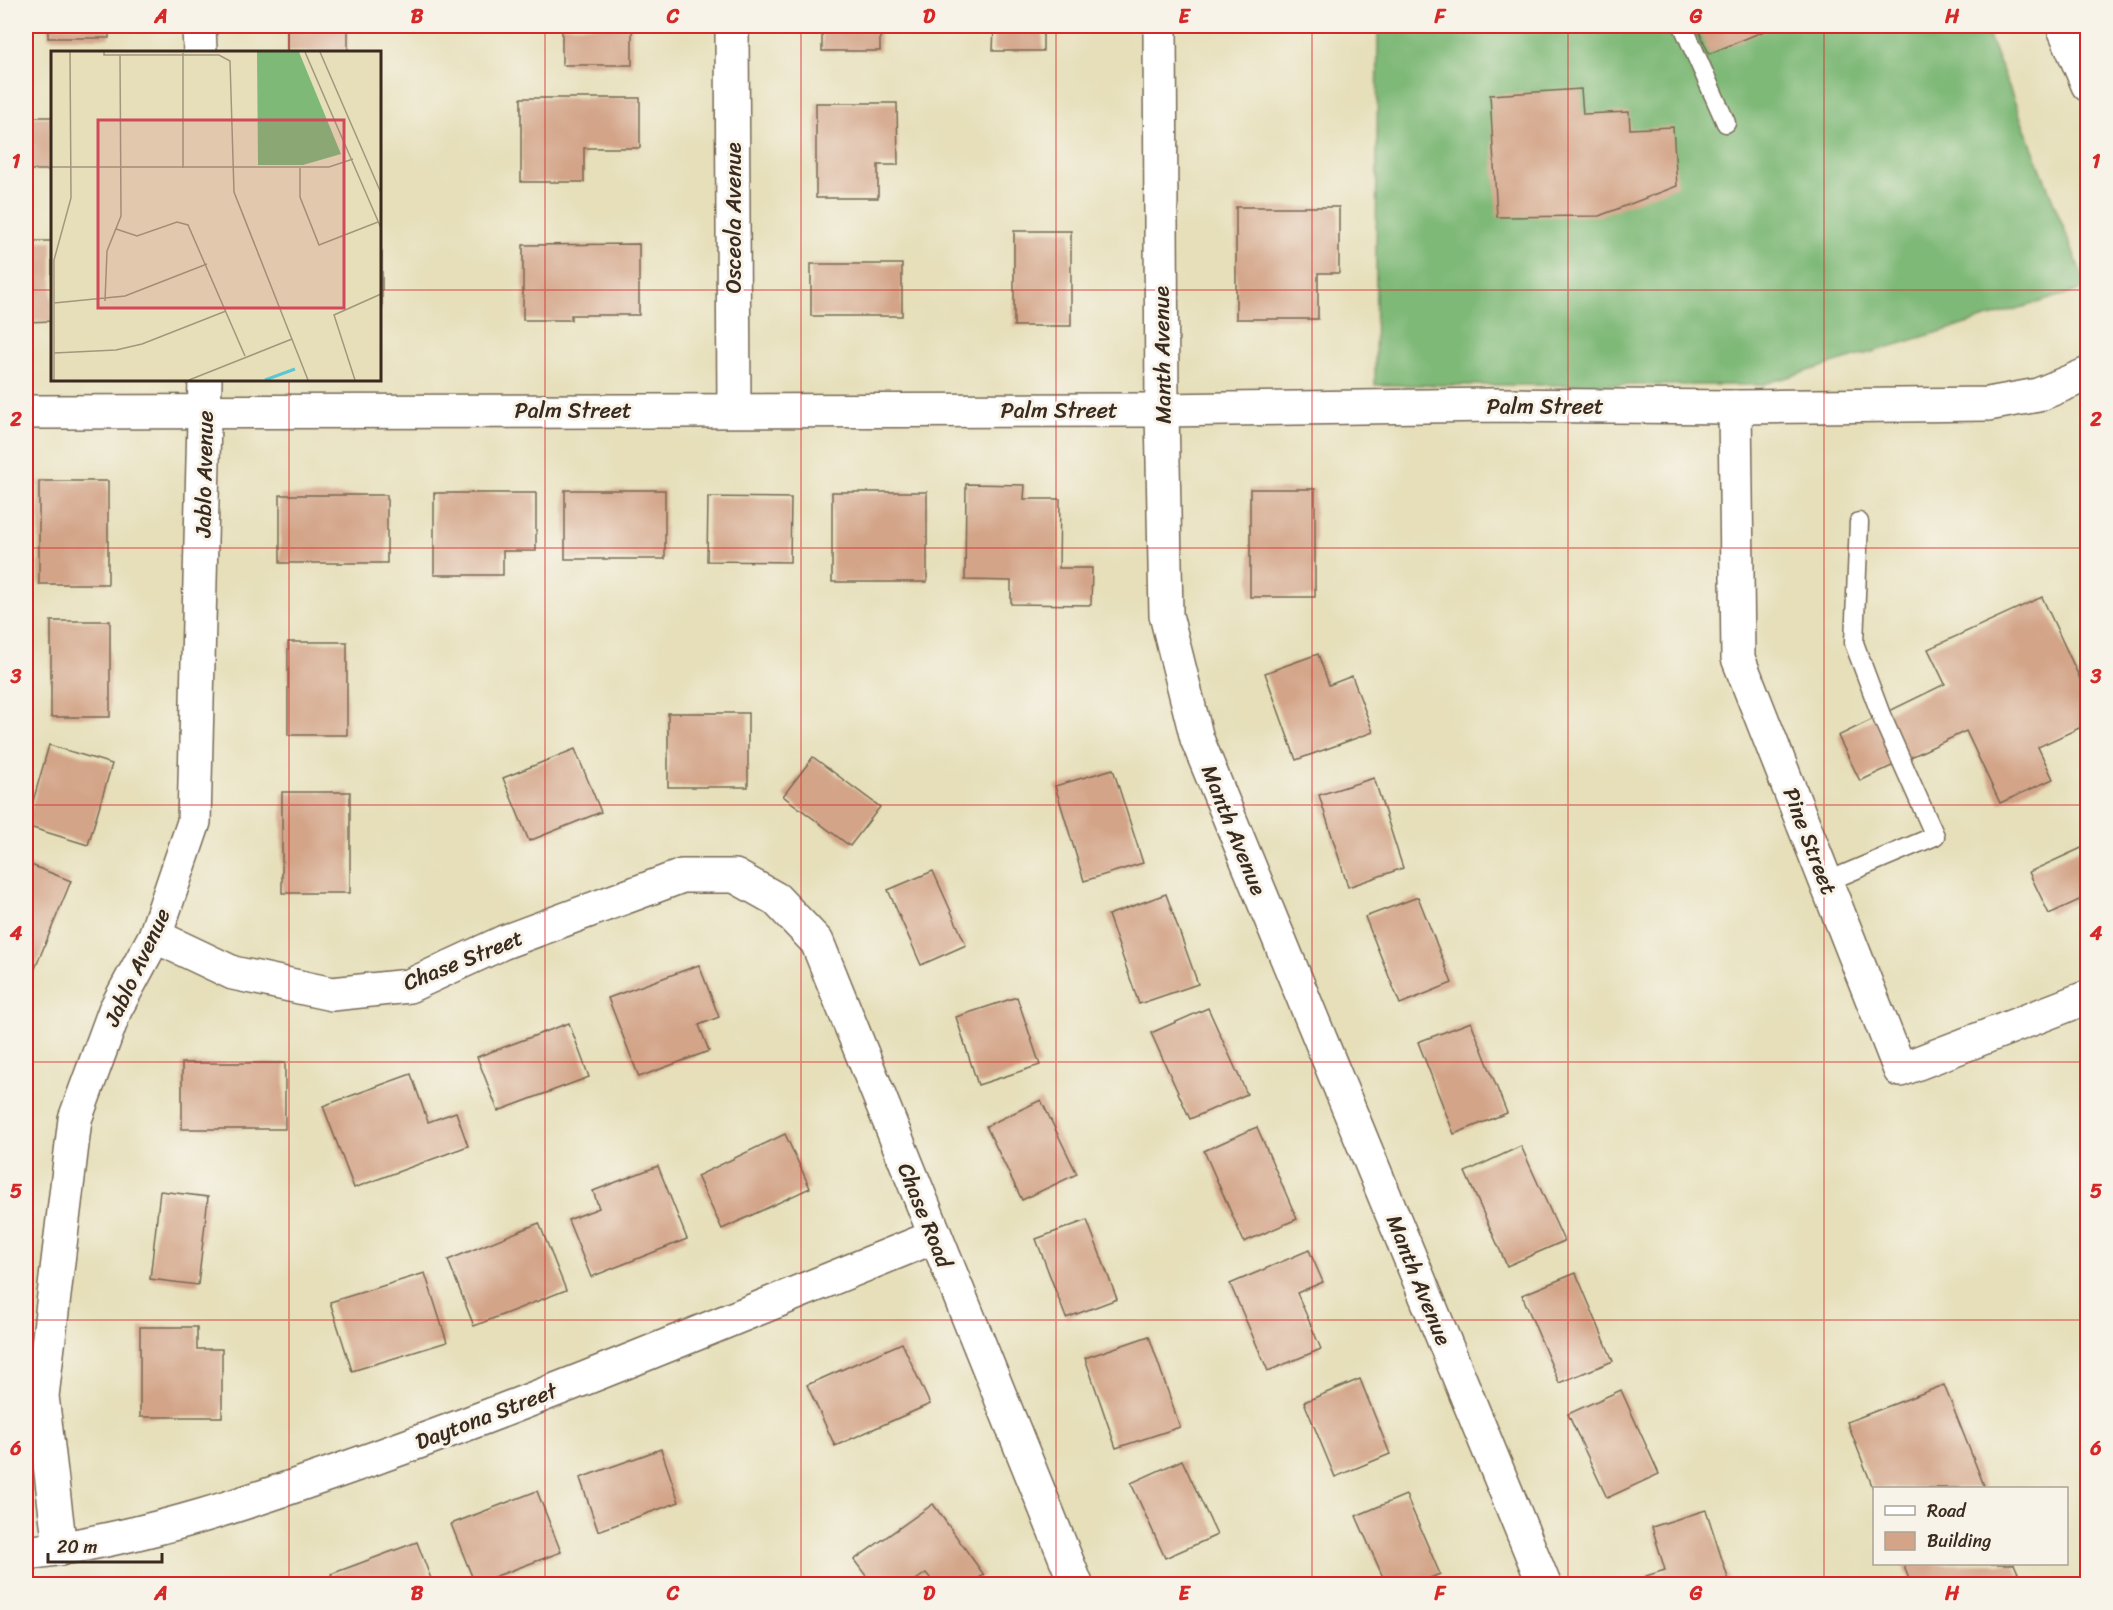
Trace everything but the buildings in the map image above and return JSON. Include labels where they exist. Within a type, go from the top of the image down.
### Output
[{"type":"street","points":[[199,26],[200,51]]},
{"type":"street","name":"Osceola Avenue","points":[[732,26],[734,410]]},
{"type":"street","name":"Manth Avenue","points":[[1160,26],[1162,410],[1166,615],[1197,739],[1544,1584]]},
{"type":"street","points":[[2063,26],[2088,85]]},
{"type":"street","name":"Palm Street","points":[[26,412],[1162,410],[1493,405],[1735,407],[1988,404],[2038,395],[2088,374]]},
{"type":"street","name":"Jablo Avenue","points":[[60,1550],[42,1396],[75,1119],[115,1010],[155,936],[194,822],[205,381]]},
{"type":"street","name":"Pine Street","points":[[1735,407],[1738,658],[1900,1070],[2088,997]]},
{"type":"street","name":"Chase Street","points":[[155,936],[233,973],[332,994],[354,992],[409,986],[504,942],[682,876],[735,876]]},
{"type":"street","name":"Chase Road","points":[[735,876],[776,899],[817,942],[934,1238],[1076,1584]]},
{"type":"street","name":"Daytona Street","points":[[26,1553],[60,1550],[232,1509],[453,1430],[934,1238]]},
{"type":"lane","points":[[1683,26],[1726,123]]},
{"type":"lane","points":[[1826,882],[1935,836],[1881,715],[1854,643],[1859,522]]},
{"type":"green space","points":[[1378,26],[1985,26],[2087,288],[1761,385],[1375,385]]}]
